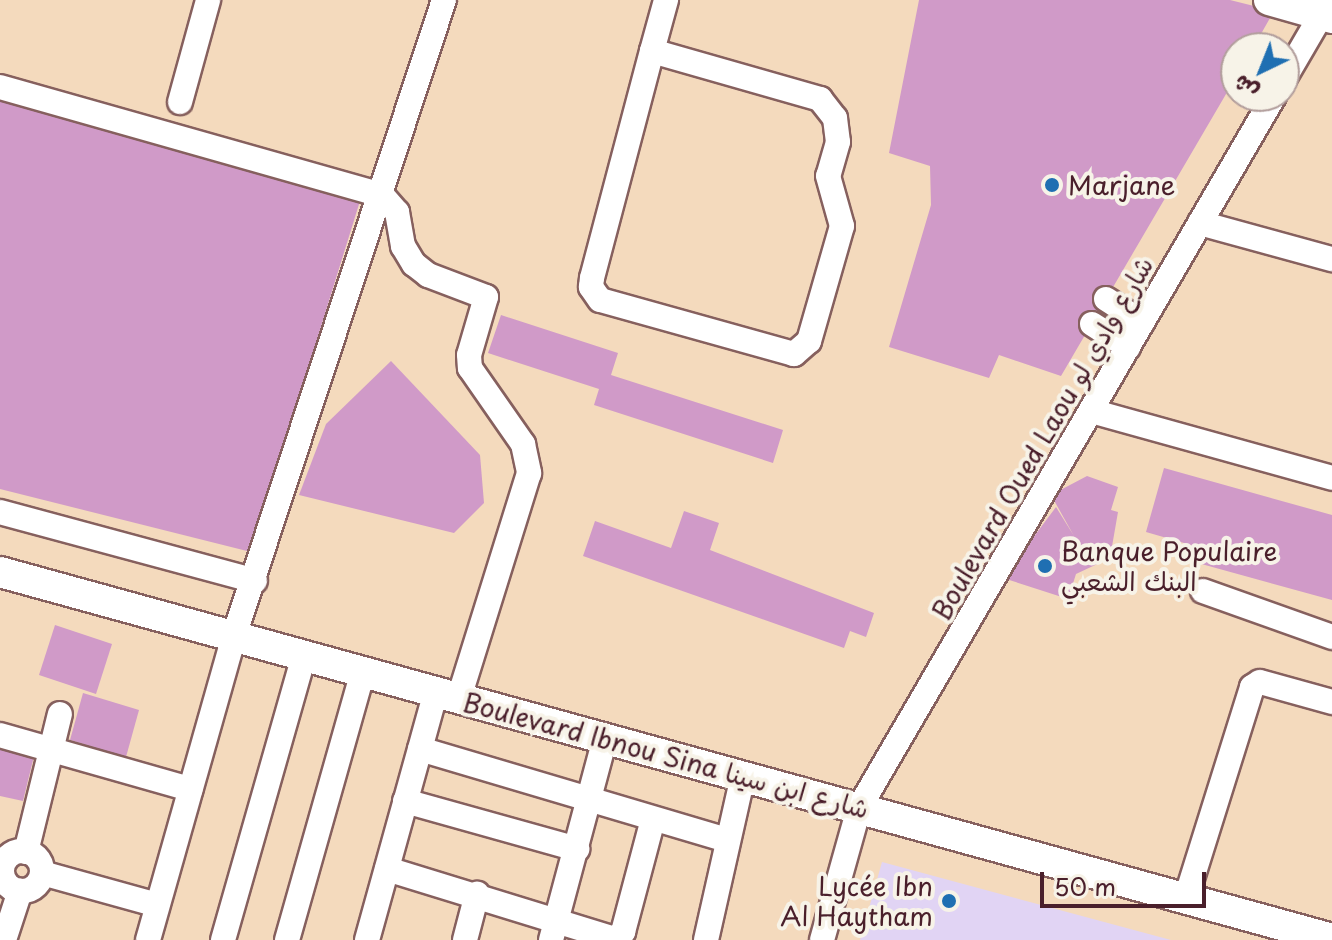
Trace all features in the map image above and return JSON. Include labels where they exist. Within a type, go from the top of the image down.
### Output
[{"type":"main road","points":[[1269,0],[1328,11]]},
{"type":"main road","name":"Boulevard Ibnou Sina شارع ابن سينا","points":[[0,572],[1332,939]]},
{"type":"street","points":[[180,102],[208,0]]},
{"type":"street","points":[[148,940],[234,636],[255,581],[444,0]]},
{"type":"street","points":[[652,51],[820,99],[835,118],[838,142],[828,176],[842,226],[809,341],[794,354],[783,355],[600,300],[591,287],[652,51],[666,0]]},
{"type":"street","points":[[1300,54],[1328,11]]},
{"type":"street","points":[[0,87],[382,195],[397,212],[403,246],[414,264],[428,275],[486,297],[471,344],[470,368],[528,458],[529,473],[448,695],[420,749],[367,940]]},
{"type":"street","name":"Boulevard Oued Laou شارع وادي لو","points":[[822,940],[859,808],[1265,112]]},
{"type":"street","points":[[1200,223],[1332,259]]},
{"type":"street","points":[[1106,299],[1142,322]]},
{"type":"street","points":[[1092,324],[1128,347]]},
{"type":"street","points":[[1091,411],[1332,478]]},
{"type":"street","points":[[0,512],[255,581]]},
{"type":"street","points":[[1203,591],[1332,637]]},
{"type":"street","points":[[223,940],[304,656]]},
{"type":"street","points":[[287,940],[363,672]]},
{"type":"street","points":[[1186,898],[1252,687],[1260,682],[1332,702]]},
{"type":"street","points":[[26,852],[60,714]]},
{"type":"street","points":[[0,735],[190,789]]},
{"type":"street","points":[[554,930],[605,739]]},
{"type":"street","points":[[420,749],[728,840]]},
{"type":"street","points":[[706,940],[743,776]]},
{"type":"street","points":[[405,801],[577,849]]},
{"type":"street","points":[[387,869],[477,894],[554,930],[621,937],[653,819]]},
{"type":"street","points":[[26,852],[38,860],[42,873],[35,886],[20,891],[5,883],[1,866],[8,856],[26,852]]},
{"type":"street","points":[[42,873],[157,905]]},
{"type":"street","points":[[4,940],[20,891]]},
{"type":"street","points":[[465,940],[477,894]]},
{"type":"shaded area","name":"Lycée Ibn Al Haytham","points":[[882,862],[1171,940],[860,940]]},
{"type":"building","name":"Marjane","points":[[919,0],[1230,0],[1274,11],[1262,32],[1220,32],[1220,104],[1061,376],[999,355],[989,378],[889,347],[931,205],[930,166],[889,153]]},
{"type":"building","points":[[0,99],[360,201],[251,552],[0,489]]},
{"type":"building","points":[[501,315],[618,353],[611,375],[783,430],[773,463],[594,405],[599,389],[488,353]]},
{"type":"building","points":[[391,361],[480,455],[484,503],[454,533],[299,495],[326,424]]},
{"type":"building","points":[[1164,468],[1332,515],[1332,600],[1187,560],[1191,545],[1146,532]]},
{"type":"building","points":[[1087,476],[1118,487],[1111,510],[1118,512],[1110,558],[1076,574],[1068,599],[1003,578],[1056,507],[1074,536],[1051,495]]},
{"type":"building","points":[[684,511],[719,523],[710,550],[874,613],[866,637],[850,631],[844,648],[583,556],[595,521],[671,548]]},
{"type":"building","points":[[55,625],[112,644],[96,694],[39,675]]},
{"type":"building","points":[[83,693],[139,710],[126,757],[70,740]]},
{"type":"building","points":[[0,744],[35,752],[23,801],[0,796]]},
{"type":"place","name":"Marjane","points":[[1052,185]]},
{"type":"place","name":"Banque Populaire البنك الشعبي","points":[[1045,566]]},
{"type":"place","name":"Lycée Ibn Al Haytham","points":[[949,901]]}]
